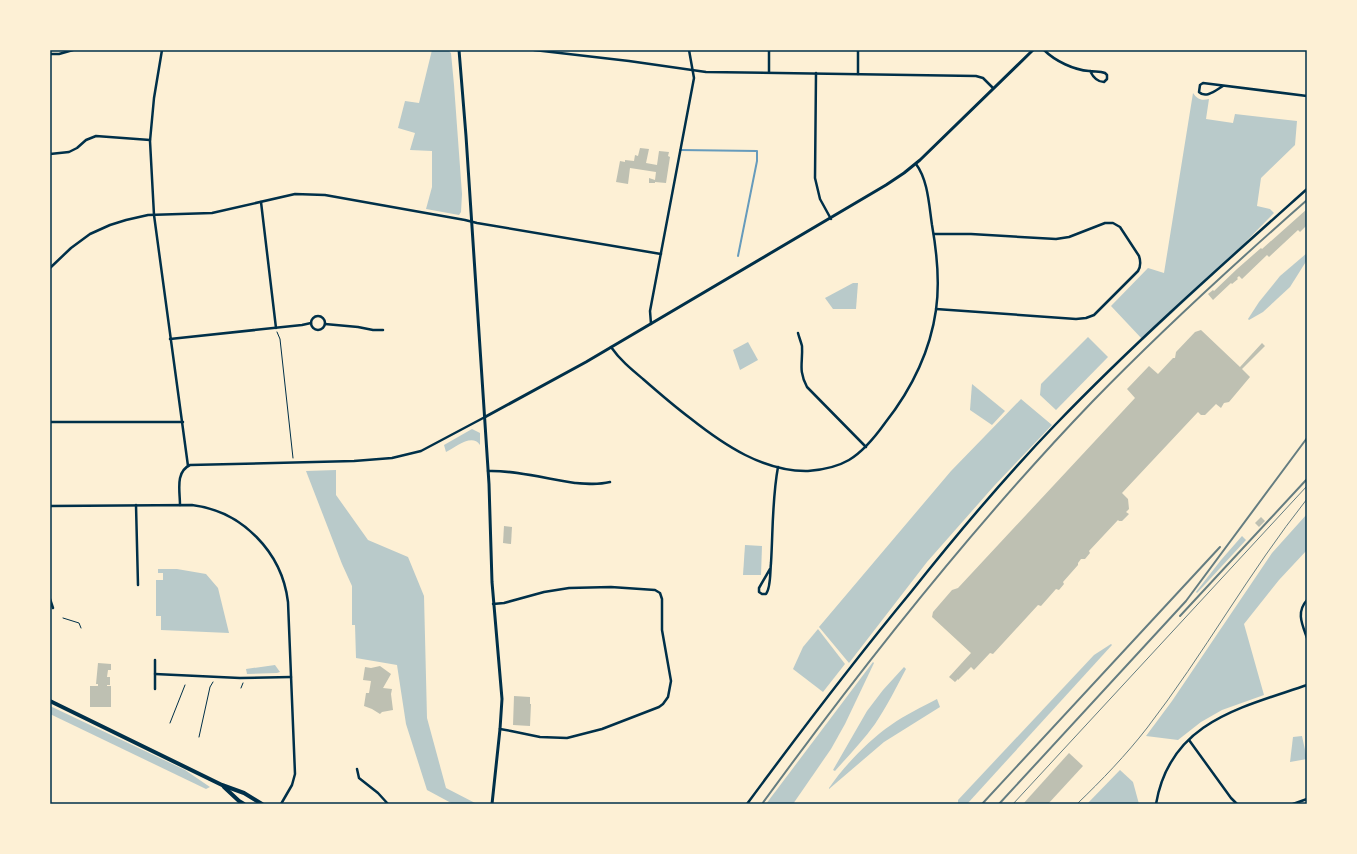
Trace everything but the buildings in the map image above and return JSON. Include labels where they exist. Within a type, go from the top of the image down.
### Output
[{"type":"main road","points":[[50,701],[222,785],[244,793],[262,804]]},
{"type":"main road","points":[[222,785],[244,804]]},
{"type":"street","points":[[50,54],[59,54],[73,50]]},
{"type":"street","points":[[162,50],[155,93],[150,140],[154,214],[188,466]]},
{"type":"street","points":[[459,50],[485,417],[494,604],[502,699],[492,804]]},
{"type":"street","points":[[534,50],[706,72],[976,76],[983,78],[993,88]]},
{"type":"street","points":[[651,324],[650,311],[694,78],[689,50]]},
{"type":"street","points":[[768,50],[769,72]]},
{"type":"street","points":[[858,50],[858,74]]},
{"type":"street","points":[[180,505],[180,476],[188,466],[366,461],[392,458],[422,451],[611,347],[831,219],[886,185],[916,164],[1033,50]]},
{"type":"street","points":[[1044,50],[1050,55],[1075,68],[1090,72],[1105,73],[1107,79],[1104,82],[1099,82],[1090,72]]},
{"type":"street","points":[[816,73],[815,178],[820,199],[831,219]]},
{"type":"street","points":[[1223,86],[1205,95],[1199,92],[1200,85],[1203,83],[1307,96]]},
{"type":"street","points":[[50,154],[69,152],[86,140],[96,136],[150,140]]},
{"type":"street","points":[[611,347],[619,358],[630,368],[710,434],[741,453],[778,467],[808,471],[828,468],[850,460],[866,447],[878,433],[907,392],[925,354],[936,309],[938,272],[934,234],[924,178],[916,164]]},
{"type":"street","points":[[747,804],[850,666],[986,501],[1055,425],[1118,362],[1209,277],[1307,189]]},
{"type":"street","points":[[50,268],[71,248],[90,234],[126,220],[154,214],[212,213],[296,194],[325,195],[661,254]]},
{"type":"street","points":[[261,202],[276,328]]},
{"type":"street","points":[[934,234],[1056,240],[1069,237],[1105,223],[1113,223],[1117,224],[1122,230],[1141,260],[1141,265],[1138,271],[1097,312],[1086,318],[936,309]]},
{"type":"street","points":[[170,339],[311,323],[313,319],[320,316],[324,319],[325,324],[323,329],[318,330],[313,328],[311,323]]},
{"type":"street","points":[[325,324],[383,330]]},
{"type":"street","points":[[798,333],[802,345],[801,372],[803,379],[808,387],[866,447]]},
{"type":"street","points":[[50,422],[183,422]]},
{"type":"street","points":[[770,569],[759,588],[759,592],[762,594],[765,594],[768,591],[770,569],[776,480],[778,467]]},
{"type":"street","points":[[488,471],[503,471],[586,484],[602,484],[610,482]]},
{"type":"street","points":[[136,505],[138,585]]},
{"type":"street","points":[[50,506],[203,506],[217,510],[232,517],[260,540],[280,571],[286,590],[295,774],[292,785],[281,804]]},
{"type":"street","points":[[494,604],[504,603],[544,592],[569,588],[611,587],[655,590],[660,593],[662,599],[662,630],[671,681],[668,697],[659,707],[583,735],[567,738],[550,738],[500,729]]},
{"type":"street","points":[[50,600],[53,608]]},
{"type":"street","points":[[1307,600],[1303,604],[1300,615],[1307,638]]},
{"type":"street","points":[[155,660],[155,689]]},
{"type":"street","points":[[155,674],[240,678],[291,677]]},
{"type":"street","points":[[1156,804],[1165,773],[1178,752],[1207,724],[1244,707],[1307,685]]},
{"type":"street","points":[[1189,740],[1231,798],[1238,804]]},
{"type":"street","points":[[357,769],[359,778],[378,793],[388,804]]},
{"type":"street","points":[[1293,804],[1307,798]]},
{"type":"path","points":[[276,328],[280,339],[293,459]]},
{"type":"path","points":[[63,618],[79,623],[81,628]]},
{"type":"path","points":[[199,737],[210,687],[213,682]]},
{"type":"path","points":[[241,688],[243,683]]},
{"type":"path","points":[[170,723],[185,686]]},
{"type":"shaded area","points":[[432,50],[448,50],[451,53],[462,194],[461,212],[459,215],[426,209],[432,187],[432,151],[410,150],[415,133],[398,128],[405,101],[419,103]]},
{"type":"shaded area","points":[[1193,93],[1200,99],[1209,99],[1206,119],[1233,123],[1235,114],[1297,121],[1295,145],[1261,178],[1257,206],[1270,209],[1274,213],[1212,276],[1143,340],[1111,306],[1148,268],[1164,273]]},
{"type":"shaded area","points":[[1307,253],[1307,260],[1290,287],[1263,312],[1249,320],[1248,319],[1259,302],[1280,276]]},
{"type":"shaded area","points":[[853,283],[858,283],[856,309],[833,309],[825,298]]},
{"type":"shaded area","points":[[1088,337],[1108,357],[1056,410],[1040,395],[1041,384]]},
{"type":"shaded area","points":[[748,342],[758,360],[740,370],[733,350]]},
{"type":"shaded area","points":[[972,384],[1005,411],[992,425],[970,410]]},
{"type":"shaded area","points":[[1021,399],[1052,425],[994,486],[927,562],[849,663],[819,627],[951,471]]},
{"type":"shaded area","points":[[472,429],[480,433],[480,445],[473,440],[468,441],[459,444],[446,452],[444,445]]},
{"type":"shaded area","points":[[336,470],[336,495],[368,540],[408,557],[424,596],[427,718],[446,788],[477,804],[453,804],[427,790],[406,724],[397,665],[356,658],[355,625],[352,625],[352,586],[306,471]]},
{"type":"shaded area","points":[[1307,514],[1307,550],[1279,580],[1244,624],[1264,695],[1222,710],[1201,722],[1178,740],[1146,736],[1172,701],[1272,553]]},
{"type":"shaded area","points":[[1242,536],[1246,540],[1197,593],[1196,592],[1221,560]]},
{"type":"shaded area","points":[[745,545],[762,546],[761,575],[743,575]]},
{"type":"shaded area","points":[[158,569],[177,569],[206,574],[218,588],[229,633],[161,630],[161,616],[156,616],[156,580],[163,580],[163,573],[158,573]]},
{"type":"shaded area","points":[[818,629],[845,664],[823,692],[793,669],[803,647]]},
{"type":"shaded area","points":[[1111,644],[1112,645],[968,803],[958,804],[958,800],[1094,655]]},
{"type":"shaded area","points":[[873,662],[874,663],[845,724],[831,749],[793,804],[766,804]]},
{"type":"shaded area","points":[[275,665],[280,672],[247,674],[246,669]]},
{"type":"shaded area","points":[[904,667],[906,669],[875,724],[835,771],[833,770],[867,711],[883,690]]},
{"type":"shaded area","points":[[937,699],[940,707],[884,742],[829,789],[849,762],[874,738],[902,718]]},
{"type":"shaded area","points":[[50,706],[185,770],[210,787],[206,789],[50,714]]},
{"type":"shaded area","points":[[1302,736],[1307,759],[1290,762],[1293,737]]},
{"type":"shaded area","points":[[1120,770],[1133,782],[1139,804],[1087,804]]},
{"type":"waterway","points":[[680,150],[757,151],[757,161],[738,256]]},
{"type":"tram line","points":[[1013,804],[1307,486]]},
{"type":"tram line","points":[[1077,804],[1114,767],[1147,728],[1188,671],[1266,555],[1307,499]]},
{"type":"railway","points":[[762,804],[920,597],[1004,498],[1048,449],[1092,402],[1170,324],[1307,200]]},
{"type":"railway","points":[[999,804],[1186,601],[1307,438]]},
{"type":"railway","points":[[1180,616],[1307,479]]},
{"type":"railway","points":[[982,804],[1220,547]]}]
